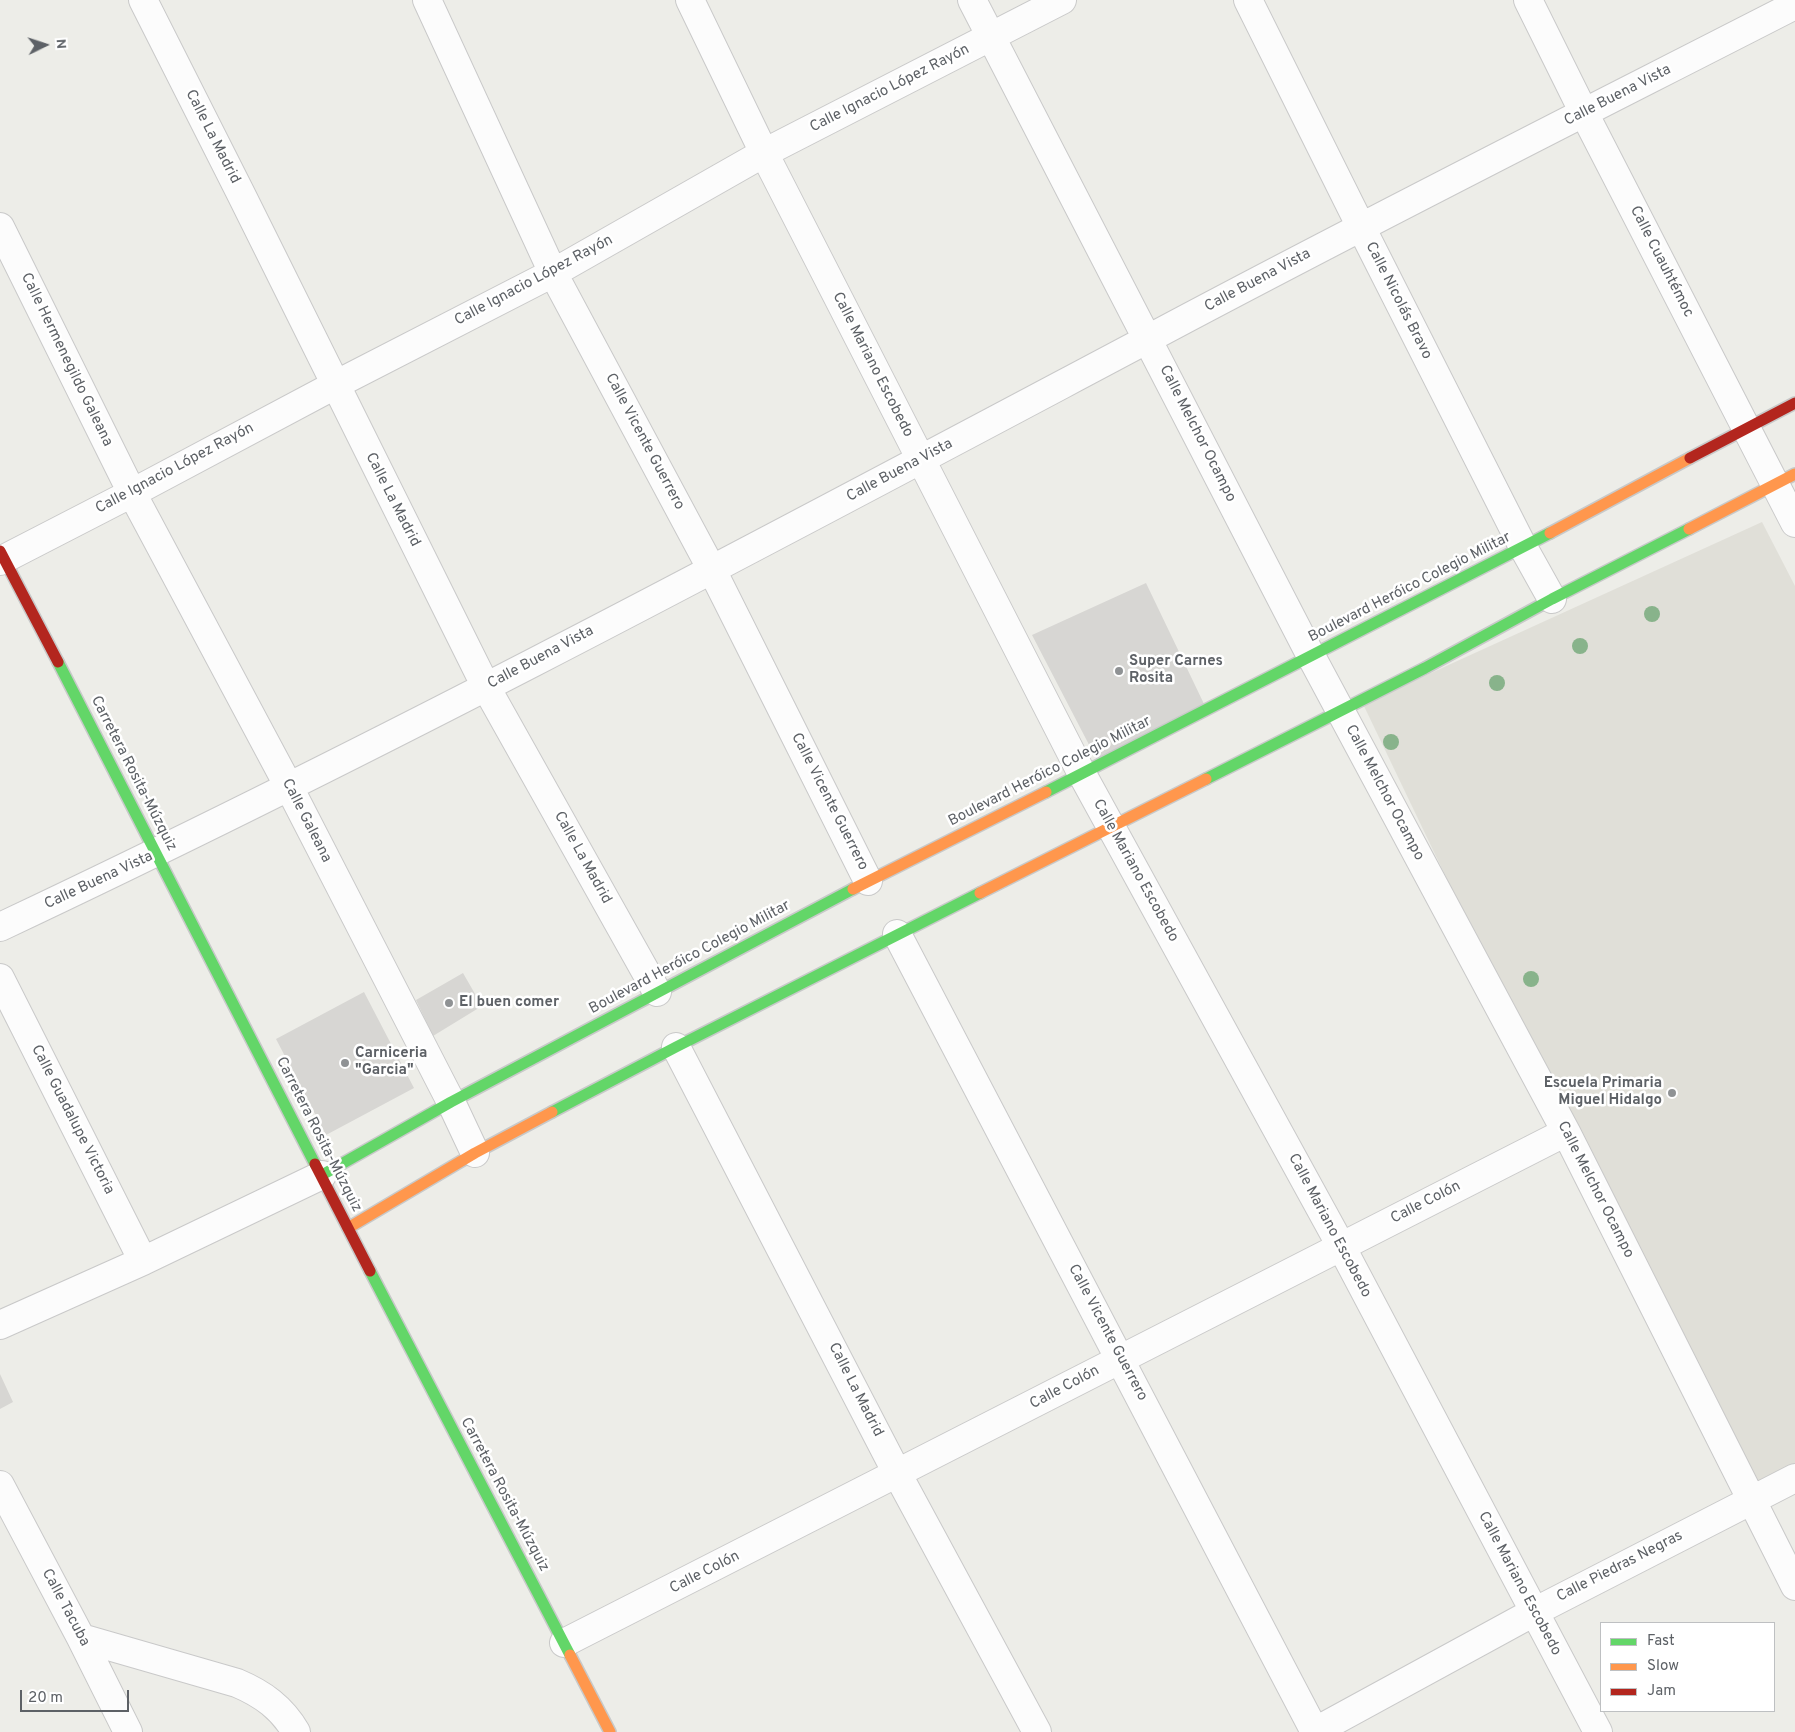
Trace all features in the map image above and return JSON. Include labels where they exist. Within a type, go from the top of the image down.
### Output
[{"type":"street","name":"Calle La Madrid","points":[[142,0],[241,194],[486,688],[657,992]]},
{"type":"street","name":"Calle Vicente Guerrero","points":[[427,0],[553,273],[711,568],[868,881]]},
{"type":"street","name":"Calle Mariano Escobedo","points":[[690,0],[764,153],[1082,774],[1341,1246],[1598,1732]]},
{"type":"street","name":"Calle Melchor Ocampo","points":[[972,0],[1311,656],[1566,1132],[1795,1586]]},
{"type":"street","name":"Calle Ignacio López Rayón","points":[[1,557],[132,493],[335,384],[553,273],[764,153],[1062,0]]},
{"type":"street","name":"Calle Nicolás Bravo","points":[[1248,0],[1523,547],[1552,600]]},
{"type":"street","name":"Calle Cuauhtémoc","points":[[1528,0],[1584,113],[1747,429],[1785,479],[1795,523]]},
{"type":"street","name":"Calle Buena Vista","points":[[0,927],[157,853],[486,688],[711,568],[921,460],[1148,338],[1795,5]]},
{"type":"street","name":"Calle Hermenegildo Galeana","points":[[0,227],[132,493]]},
{"type":"street","name":"Boulevard Heróico Colegio Militar","points":[[322,1175],[451,1102],[868,881],[1082,774],[1523,547],[1795,404]]},
{"type":"street","points":[[348,1228],[475,1153],[676,1047],[1425,668],[1785,479]]},
{"type":"street","name":"Calle Galeana","points":[[132,493],[289,787],[451,1102],[475,1153]]},
{"type":"street","name":"Carretera Rosita-Múzquiz","points":[[1,557],[157,853],[348,1228],[610,1732]]},
{"type":"street","name":"Calle Vicente Guerrero","points":[[897,934],[1315,1732]]},
{"type":"street","name":"Calle Guadalupe Victoria","points":[[0,978],[144,1262]]},
{"type":"street","name":"Calle La Madrid","points":[[676,1047],[898,1475],[1037,1732]]},
{"type":"street","name":"Calle Colón","points":[[564,1643],[898,1475],[1566,1132]]},
{"type":"street","points":[[0,1325],[144,1262],[322,1175]]},
{"type":"street","name":"Calle Piedras Negras","points":[[1315,1732],[1534,1612],[1795,1478]]},
{"type":"street","name":"Calle Tacuba","points":[[0,1485],[81,1638],[128,1732]]},
{"type":"street","points":[[81,1638],[237,1683],[257,1692],[274,1704],[296,1732]]},
{"type":"shaded area","name":"Escuela Primaria Miguel Hidalgo","points":[[1762,522],[1795,586],[1795,1482],[1748,1507],[1363,704]]},
{"type":"building","name":"Super Carnes Rosita","points":[[1146,583],[1205,706],[1098,762],[1032,635]]},
{"type":"building","name":"El buen comer","points":[[463,973],[482,1006],[433,1036],[416,1000]]},
{"type":"building","name":"Carniceria \"Garcia\"","points":[[364,992],[414,1088],[326,1135],[276,1039]]},
{"type":"building","points":[[0,1374],[13,1402],[0,1409]]},
{"type":"traffic: fast","points":[[1206,779],[1425,668],[1552,599],[1689,529]]},
{"type":"traffic: fast","points":[[1046,792],[1550,533]]},
{"type":"traffic: fast","points":[[58,662],[315,1164]]},
{"type":"traffic: fast","points":[[322,1175],[451,1102],[853,889]]},
{"type":"traffic: fast","points":[[552,1112],[980,893]]},
{"type":"traffic: fast","points":[[370,1271],[570,1655]]},
{"type":"traffic: slow","points":[[1550,533],[1690,458]]},
{"type":"traffic: slow","points":[[1689,529],[1795,474]]},
{"type":"traffic: slow","points":[[980,893],[1206,779]]},
{"type":"traffic: slow","points":[[853,889],[1046,792]]},
{"type":"traffic: slow","points":[[348,1228],[475,1153],[552,1112]]},
{"type":"traffic: slow","points":[[570,1655],[610,1732]]},
{"type":"traffic: jam","points":[[1690,458],[1795,403]]},
{"type":"traffic: jam","points":[[0,551],[58,662]]},
{"type":"traffic: jam","points":[[315,1164],[370,1271]]},
{"type":"place","name":"Super Carnes Rosita","points":[[1119,671]]},
{"type":"place","name":"El buen comer","points":[[449,1003]]},
{"type":"place","name":"Carniceria \"Garcia\"","points":[[345,1063]]},
{"type":"place","name":"Escuela Primaria Miguel Hidalgo","points":[[1672,1093]]}]
